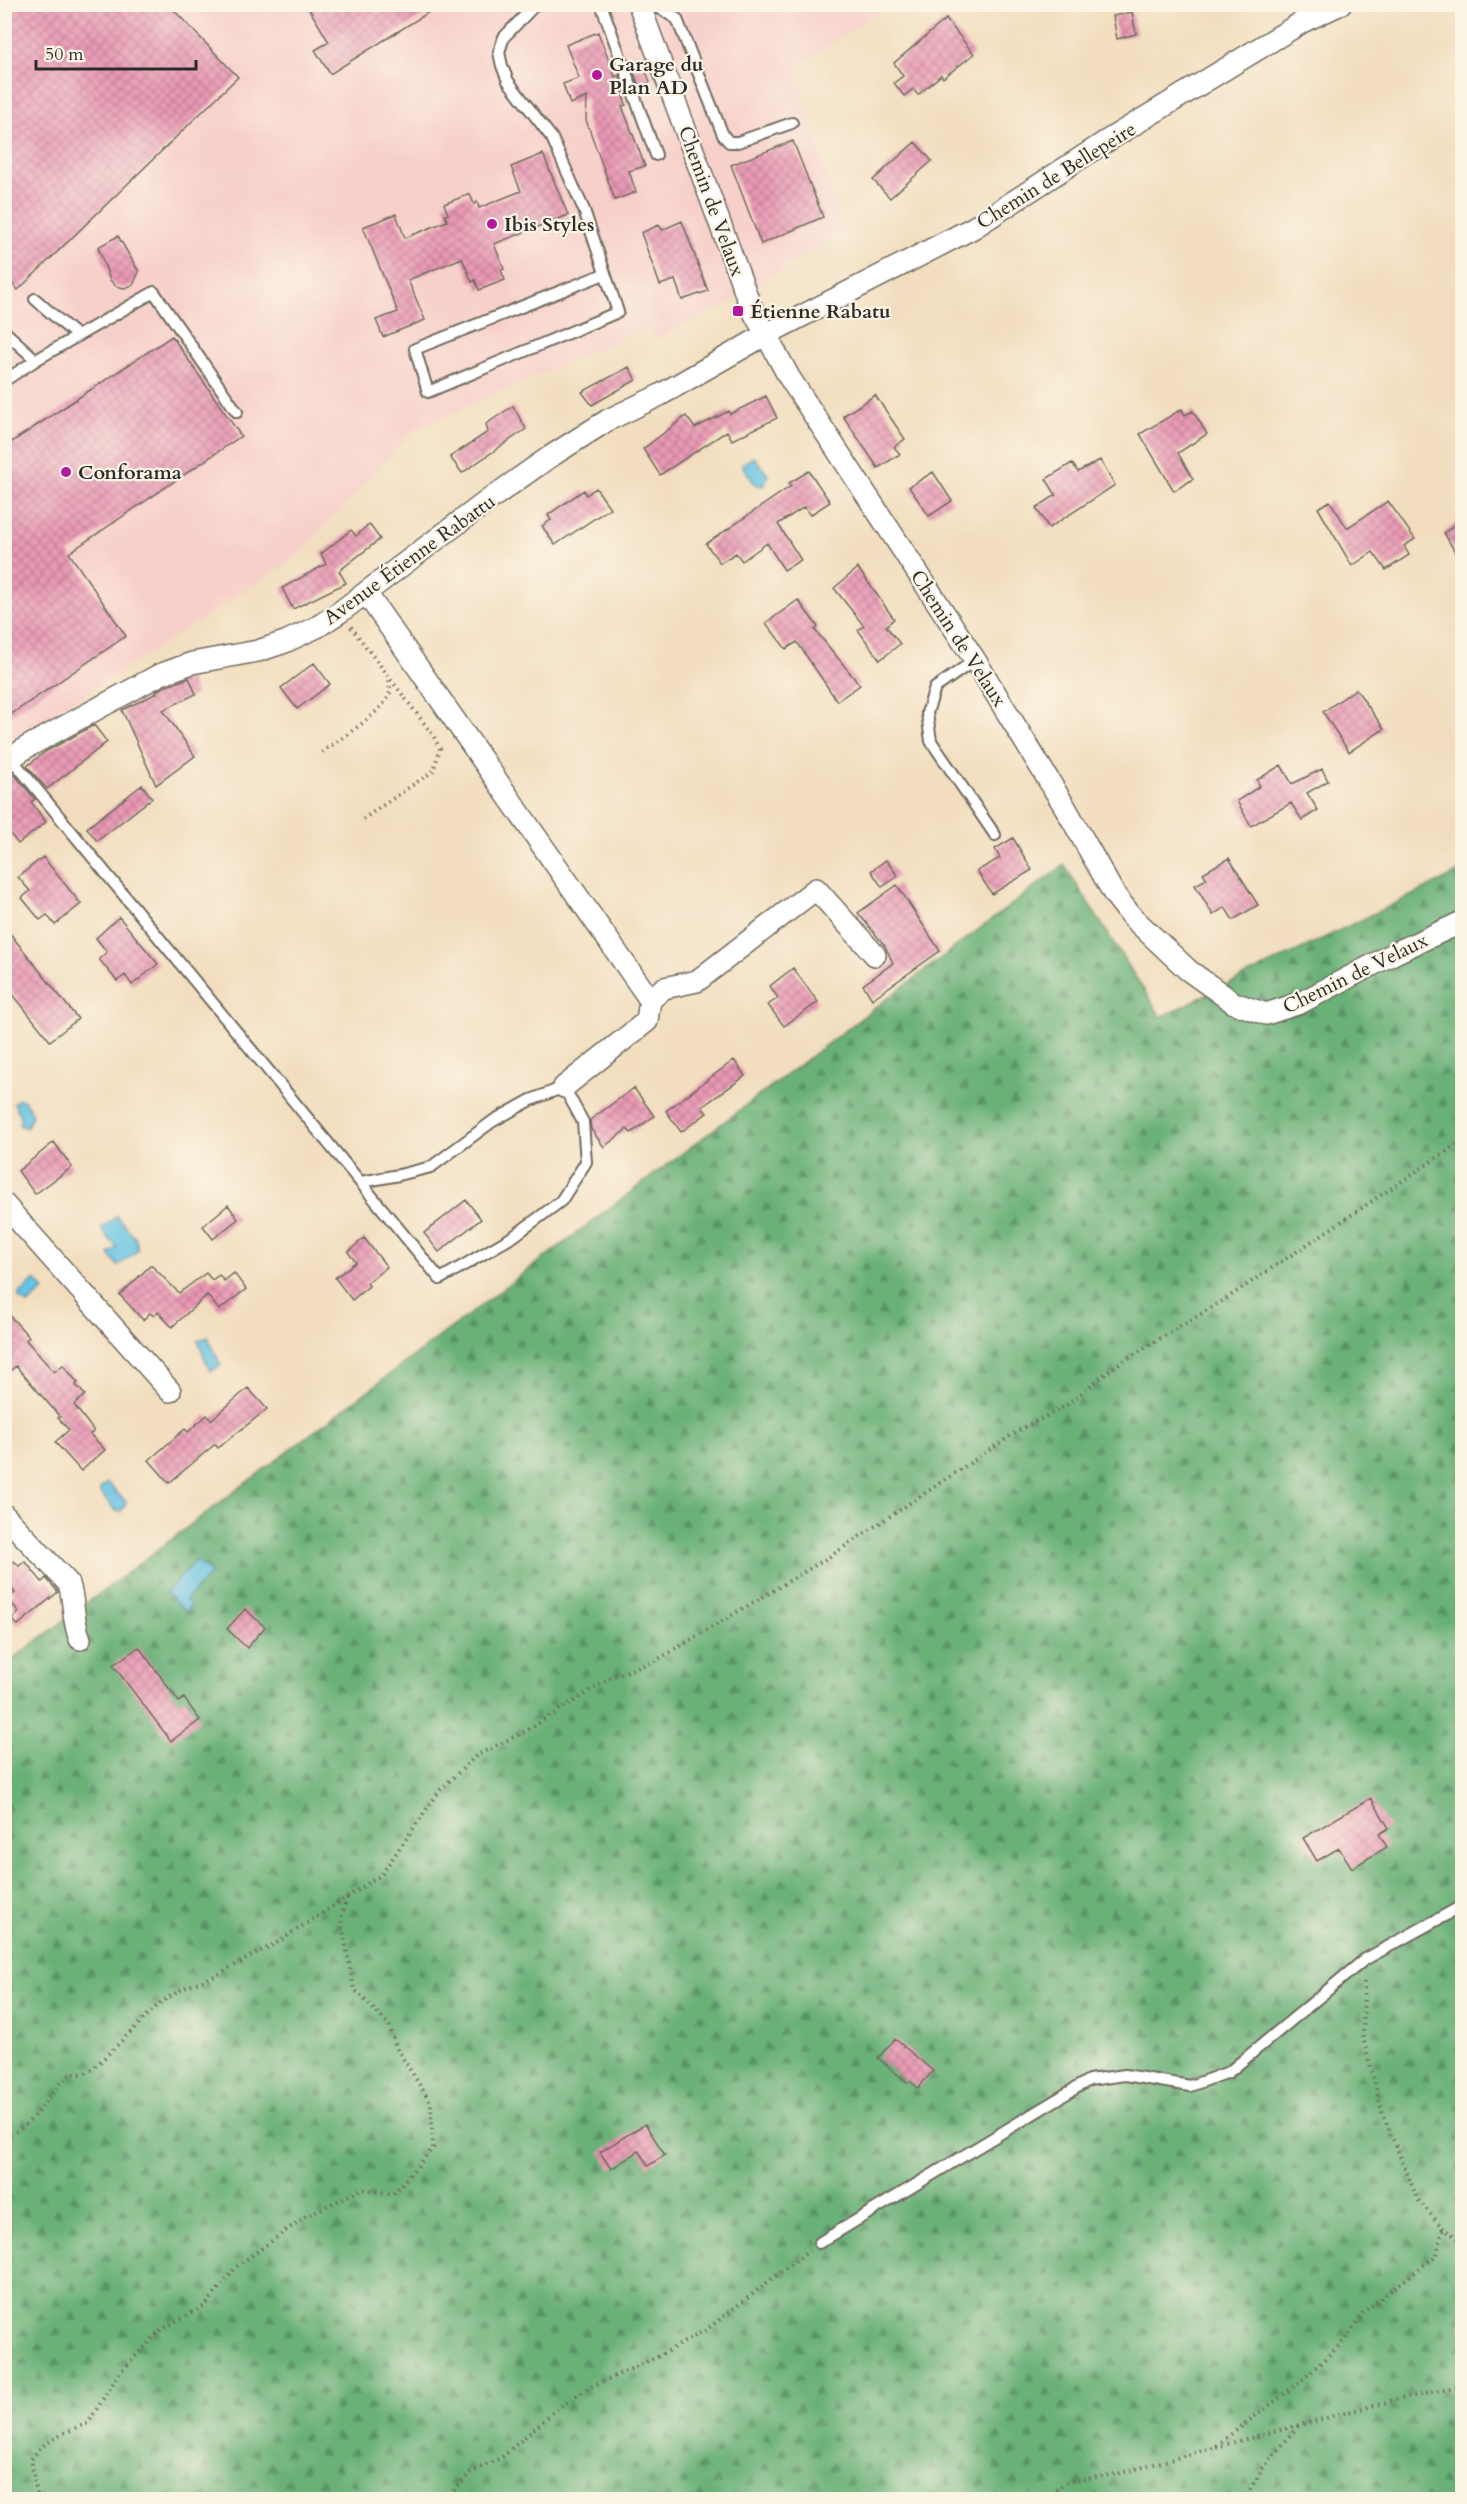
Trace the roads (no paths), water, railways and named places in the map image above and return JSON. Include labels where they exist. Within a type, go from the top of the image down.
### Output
[{"type":"street","name":"Chemin de Velaux","points":[[639,4],[750,305],[765,335],[789,377],[975,660],[1065,807],[1114,894],[1132,917],[1188,970],[1233,1003],[1266,1014],[1286,1009],[1462,922]]},
{"type":"street","name":"Chemin de Bellepeire","points":[[765,335],[974,228],[1113,137],[1304,21],[1341,4]]},
{"type":"street","name":"Avenue Étienne Rabattu","points":[[8,761],[47,735],[159,675],[192,663],[258,651],[285,642],[317,627],[366,593],[490,499],[579,438],[765,335]]},
{"type":"street","points":[[366,593],[650,1000]]},
{"type":"street","points":[[564,1087],[647,1021],[650,1000],[664,988],[697,981],[816,889],[875,955]]},
{"type":"street","points":[[4,1204],[170,1391]]},
{"type":"street","points":[[4,1515],[69,1584],[74,1597],[75,1629],[80,1639]]},
{"type":"lane","points":[[536,4],[504,37],[499,52],[502,66],[508,81],[552,138],[584,210],[618,312],[428,392],[415,349],[604,274]]},
{"type":"lane","points":[[601,4],[656,155]]},
{"type":"lane","points":[[653,4],[677,19],[723,135],[729,142],[738,142],[792,123]]},
{"type":"lane","points":[[4,381],[76,336],[154,292],[237,412]]},
{"type":"lane","points":[[35,299],[76,336]]},
{"type":"lane","points":[[4,331],[36,360]]},
{"type":"lane","points":[[975,660],[935,687],[927,713],[930,741],[995,835]]},
{"type":"lane","points":[[8,761],[440,1279],[514,1236],[561,1201],[586,1162],[584,1122],[564,1087],[531,1100],[493,1121],[431,1167],[361,1182]]},
{"type":"lane","points":[[819,2243],[1089,2080],[1125,2075],[1190,2086],[1229,2072],[1364,1960],[1462,1906]]},
{"type":"water","points":[[754,457],[768,475],[764,486],[755,484],[743,467],[742,464]]},
{"type":"water","points":[[19,1099],[24,1100],[32,1113],[27,1128],[19,1125],[21,1119],[14,1103]]},
{"type":"water","points":[[117,1216],[136,1239],[138,1250],[118,1266],[109,1254],[117,1248],[101,1229]]},
{"type":"water","points":[[35,1280],[44,1290],[28,1304],[19,1298],[19,1294]]},
{"type":"water","points":[[208,1337],[221,1366],[210,1371],[198,1341]]},
{"type":"water","points":[[107,1483],[126,1502],[121,1511],[116,1511],[100,1493],[100,1489]]},
{"type":"water","points":[[196,1560],[211,1573],[186,1600],[191,1605],[185,1611],[166,1593]]},
{"type":"place","name":"Garage du Plan AD","points":[[597,75]]},
{"type":"place","name":"Ibis Styles","points":[[492,224]]},
{"type":"place","name":"Étienne Rabatu","points":[[738,311]]},
{"type":"place","name":"Conforama","points":[[66,472]]}]
